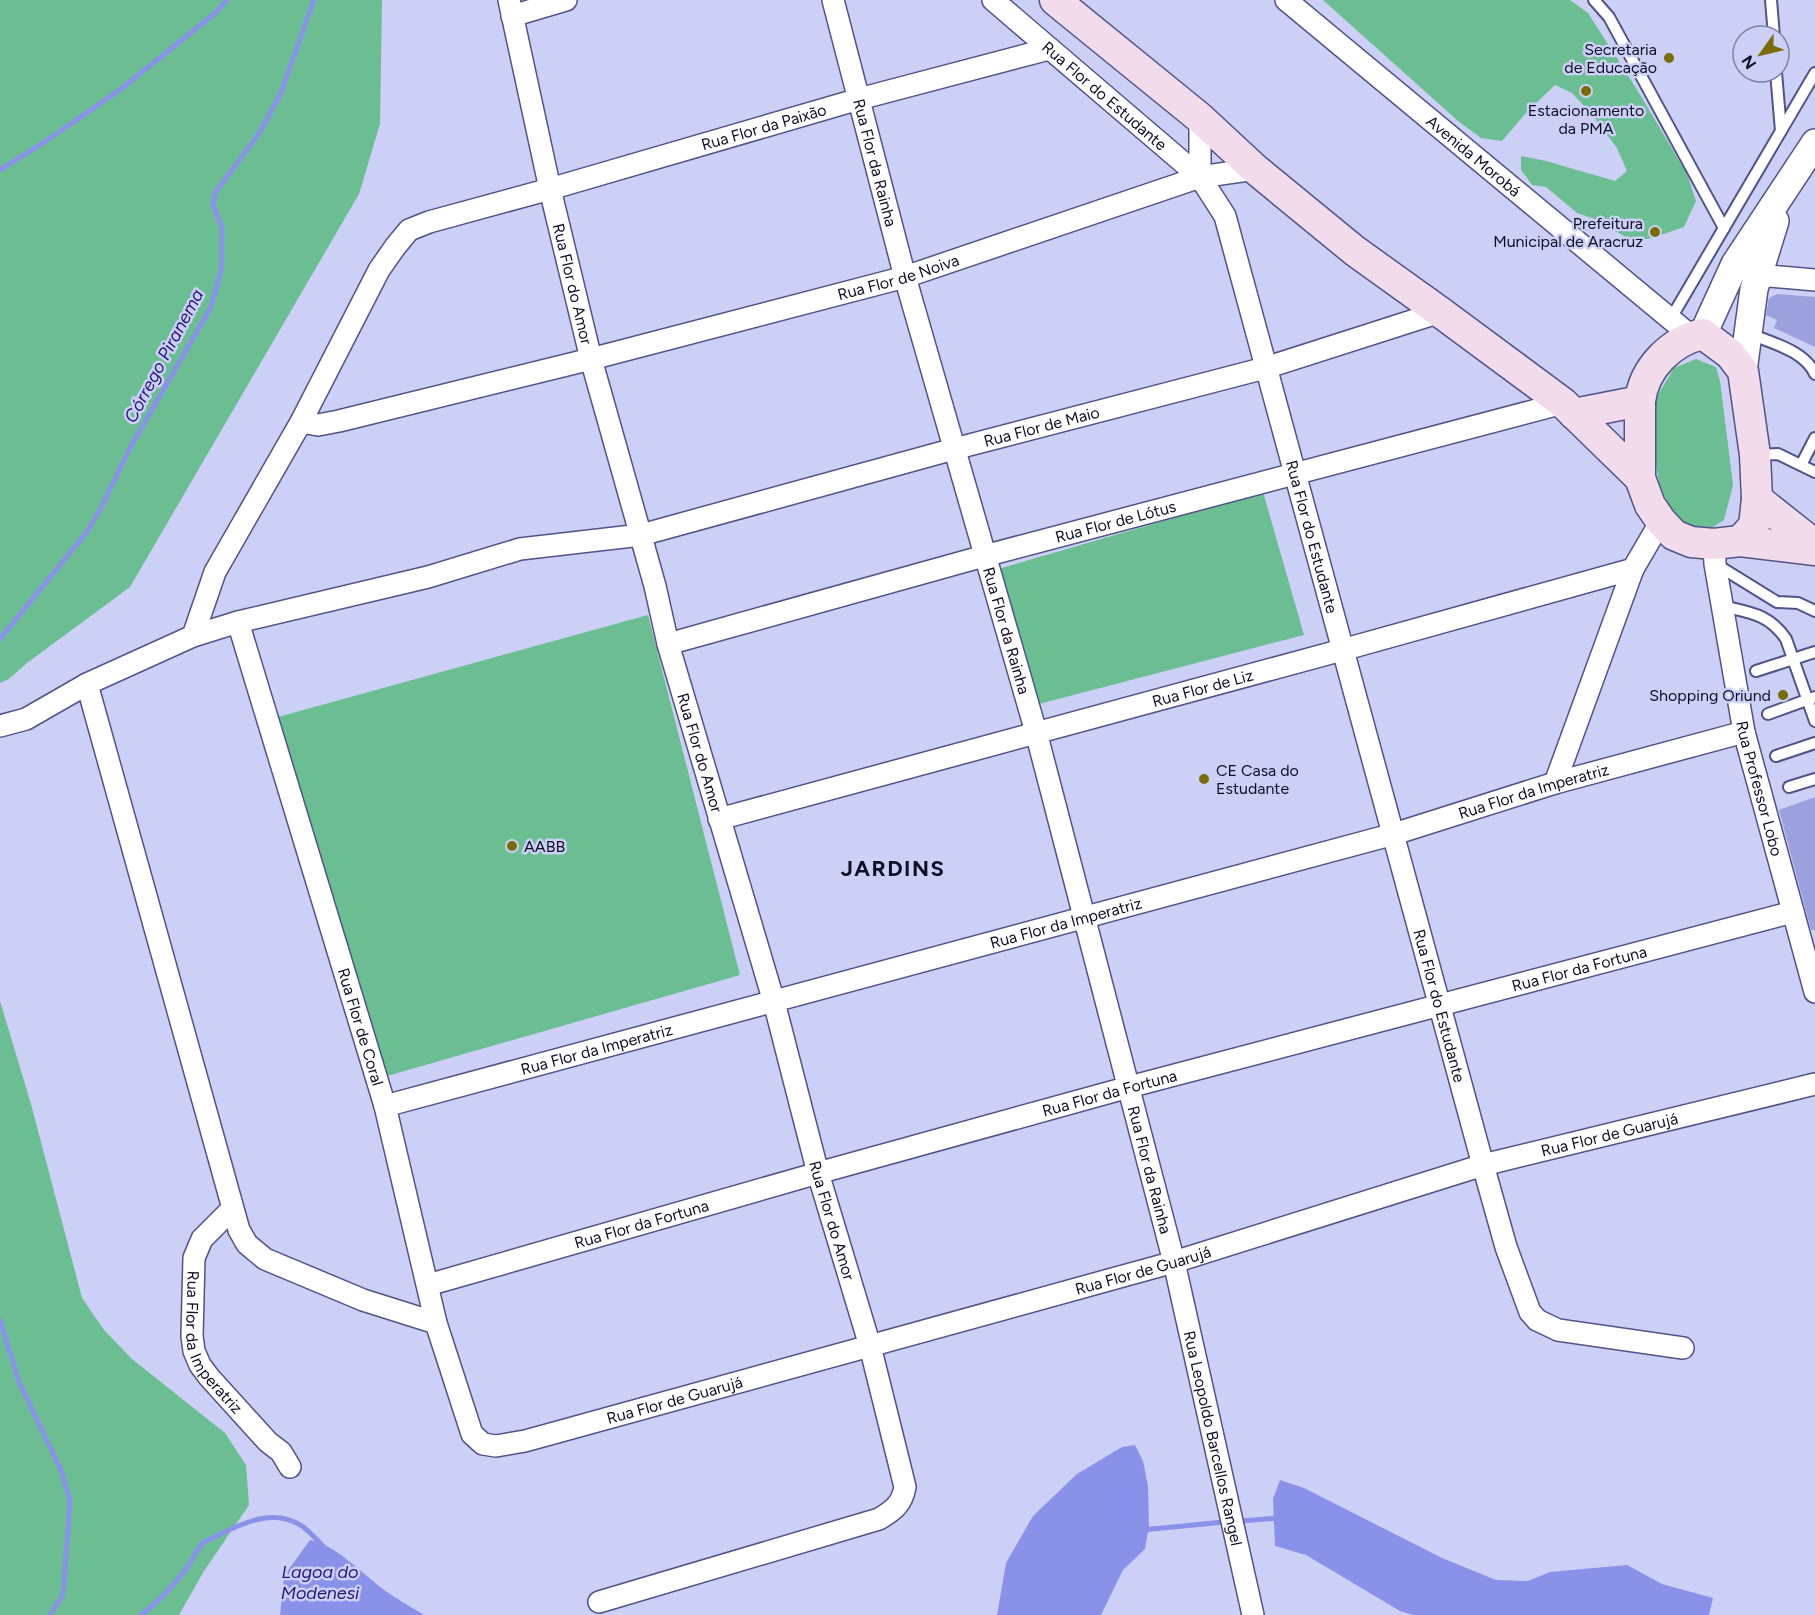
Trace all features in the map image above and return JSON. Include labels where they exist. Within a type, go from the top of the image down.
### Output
[{"type":"main road","points":[[1055,0],[1200,118],[1255,169],[1355,251],[1568,409],[1640,478]]},
{"type":"main road","points":[[1723,550],[1754,526],[1755,455],[1743,371],[1730,354],[1688,330],[1646,376],[1641,389],[1640,478],[1650,505],[1674,535],[1691,542],[1723,550],[1815,550]]},
{"type":"main road","points":[[1568,409],[1640,401]]},
{"type":"main road","points":[[1756,499],[1815,545]]},
{"type":"street","points":[[511,8],[566,0]]},
{"type":"street","name":"Rua Flor da Rainha","points":[[833,0],[905,277],[1036,732],[1174,1262]]},
{"type":"street","name":"Rua Flor do Estudante","points":[[993,0],[1200,177],[1225,216],[1483,1165],[1506,1247],[1530,1312],[1546,1327],[1558,1330],[1683,1348]]},
{"type":"street","name":"Avenida Morobá","points":[[1286,0],[1688,330]]},
{"type":"street","name":"Rua Flor do Amor","points":[[511,8],[550,189],[591,359],[641,535],[668,644],[774,1002],[818,1173],[870,1346],[905,1487],[902,1501],[893,1511],[879,1519],[599,1602]]},
{"type":"street","name":"Rua Flor da Paixão","points":[[193,636],[215,572],[301,422],[379,270],[409,230],[429,222],[859,99],[1049,49]]},
{"type":"street","points":[[1200,118],[1200,177]]},
{"type":"street","points":[[1688,330],[1745,269],[1788,186],[1815,143]]},
{"type":"street","name":"Rua Flor de Noiva","points":[[301,422],[318,425],[339,421],[591,359],[905,277],[1200,177],[1255,169]]},
{"type":"street","points":[[1745,269],[1815,280]]},
{"type":"street","points":[[1743,371],[1747,333],[1745,269]]},
{"type":"street","name":"Rua Flor de Maio","points":[[0,726],[26,718],[87,684],[193,636],[238,622],[428,577],[520,549],[641,535],[954,449],[1265,368],[1440,312]]},
{"type":"street","name":"Rua Flor de Lótus","points":[[668,644],[1295,473],[1568,409]]},
{"type":"street","points":[[1556,783],[1633,569],[1661,521]]},
{"type":"street","name":"Rua Professor Lobo","points":[[1723,550],[1722,606],[1744,732],[1815,993]]},
{"type":"street","name":"Rua Flor de Liz","points":[[719,819],[1633,569]]},
{"type":"street","name":"Rua Flor de Coral","points":[[238,622],[385,1106],[436,1323],[472,1434]]},
{"type":"street","points":[[87,684],[239,1230],[247,1244],[265,1259],[363,1300],[436,1323]]},
{"type":"street","name":"Rua Flor da Imperatriz","points":[[385,1106],[1394,834],[1556,783],[1744,732]]},
{"type":"street","name":"Rua Flor da Fortuna","points":[[428,1285],[1129,1087],[1793,912]]},
{"type":"street","name":"Rua Flor de Guarujá","points":[[472,1434],[483,1444],[496,1446],[525,1441],[1174,1262],[1483,1165],[1815,1084]]},
{"type":"street","name":"Rua Flor da Imperatriz","points":[[232,1209],[202,1239],[194,1258],[192,1336],[194,1351],[209,1377],[268,1442],[281,1452],[290,1467]]},
{"type":"street","name":"Rua Leopoldo Barcellos Rangel","points":[[1174,1262],[1253,1615]]},
{"type":"lane","points":[[1594,0],[1609,17],[1724,228]]},
{"type":"lane","points":[[1771,0],[1773,24]]},
{"type":"lane","points":[[1688,330],[1724,228],[1815,73]]},
{"type":"lane","points":[[1777,84],[1781,131]]},
{"type":"lane","points":[[1747,333],[1803,358],[1815,374]]},
{"type":"lane","points":[[1802,465],[1815,438]]},
{"type":"lane","points":[[1755,455],[1778,454],[1815,472]]},
{"type":"lane","points":[[1723,550],[1777,602],[1798,603],[1815,611]]},
{"type":"lane","points":[[1722,606],[1757,614],[1772,621],[1786,639],[1811,698],[1815,721]]},
{"type":"lane","points":[[1756,671],[1815,652]]},
{"type":"lane","points":[[1768,714],[1811,698]]},
{"type":"lane","points":[[1776,756],[1815,743]]},
{"type":"lane","points":[[1789,787],[1815,778]]},
{"type":"green space","points":[[0,0],[382,0],[380,124],[359,194],[130,587],[27,663],[9,679],[0,683]]},
{"type":"green space","points":[[1323,0],[1570,0],[1588,13],[1687,174],[1696,201],[1684,227],[1652,238],[1633,241],[1592,218],[1577,213],[1546,187],[1532,185],[1521,170],[1521,156],[1615,181],[1627,171],[1617,148],[1572,93],[1555,85],[1526,113],[1502,141],[1481,138],[1458,121]]},
{"type":"green space","points":[[1696,359],[1716,367],[1720,381],[1733,485],[1724,520],[1705,532],[1680,523],[1671,510],[1659,484],[1651,431],[1656,398],[1674,368]]},
{"type":"green space","points":[[1263,492],[1304,635],[1039,704],[998,569]]},
{"type":"green space","name":"AABB","points":[[648,615],[740,975],[387,1076],[278,717]]},
{"type":"green space","points":[[0,1001],[31,1104],[82,1298],[104,1330],[132,1359],[225,1433],[246,1465],[249,1505],[204,1571],[179,1615],[0,1615]]},
{"type":"water","points":[[1135,1445],[1143,1461],[1148,1486],[1149,1526],[1145,1549],[1123,1570],[1101,1615],[997,1615],[1006,1563],[1033,1516],[1077,1474],[1122,1447]]},
{"type":"water","points":[[1280,1480],[1304,1488],[1442,1558],[1496,1580],[1528,1581],[1550,1572],[1627,1565],[1662,1584],[1713,1598],[1709,1615],[1413,1615],[1400,1611],[1306,1555],[1275,1546],[1273,1499]]},
{"type":"water","name":"Lagoa do Modenesi","points":[[310,1540],[330,1548],[384,1590],[424,1615],[280,1615],[284,1576]]},
{"type":"building","points":[[1777,294],[1815,297],[1815,347],[1774,328],[1777,320],[1766,315],[1769,298]]},
{"type":"building","points":[[1815,797],[1815,930],[1811,930],[1779,810]]},
{"type":"waterway","points":[[0,170],[121,89],[214,14],[227,0]]},
{"type":"waterway","name":"Córrego Piranema","points":[[0,639],[86,533],[100,510],[130,448],[211,307],[221,270],[222,228],[213,205],[215,193],[260,132],[280,95],[314,0]]},
{"type":"waterway","name":"Córrego Piranema","points":[[0,1320],[19,1382],[61,1470],[70,1500],[64,1585],[62,1596],[50,1615]]},
{"type":"waterway","points":[[141,1615],[172,1586],[204,1542],[239,1525],[264,1518],[290,1520],[305,1528],[322,1545]]},
{"type":"waterway","points":[[1241,1521],[1278,1518]]},
{"type":"waterway","points":[[1142,1530],[1224,1522]]},
{"type":"place","name":"Secretaria de Educação","points":[[1669,58]]},
{"type":"place","name":"Estacionamento da PMA","points":[[1586,91]]},
{"type":"place","name":"Prefeitura Municipal de Aracruz","points":[[1655,232]]},
{"type":"place","name":"Shopping Oriund","points":[[1783,695]]},
{"type":"place","name":"CE Casa do Estudante","points":[[1204,779]]},
{"type":"place","name":"AABB","points":[[512,846]]},
{"type":"district","name":"JARDINS","points":[[893,868]]}]
